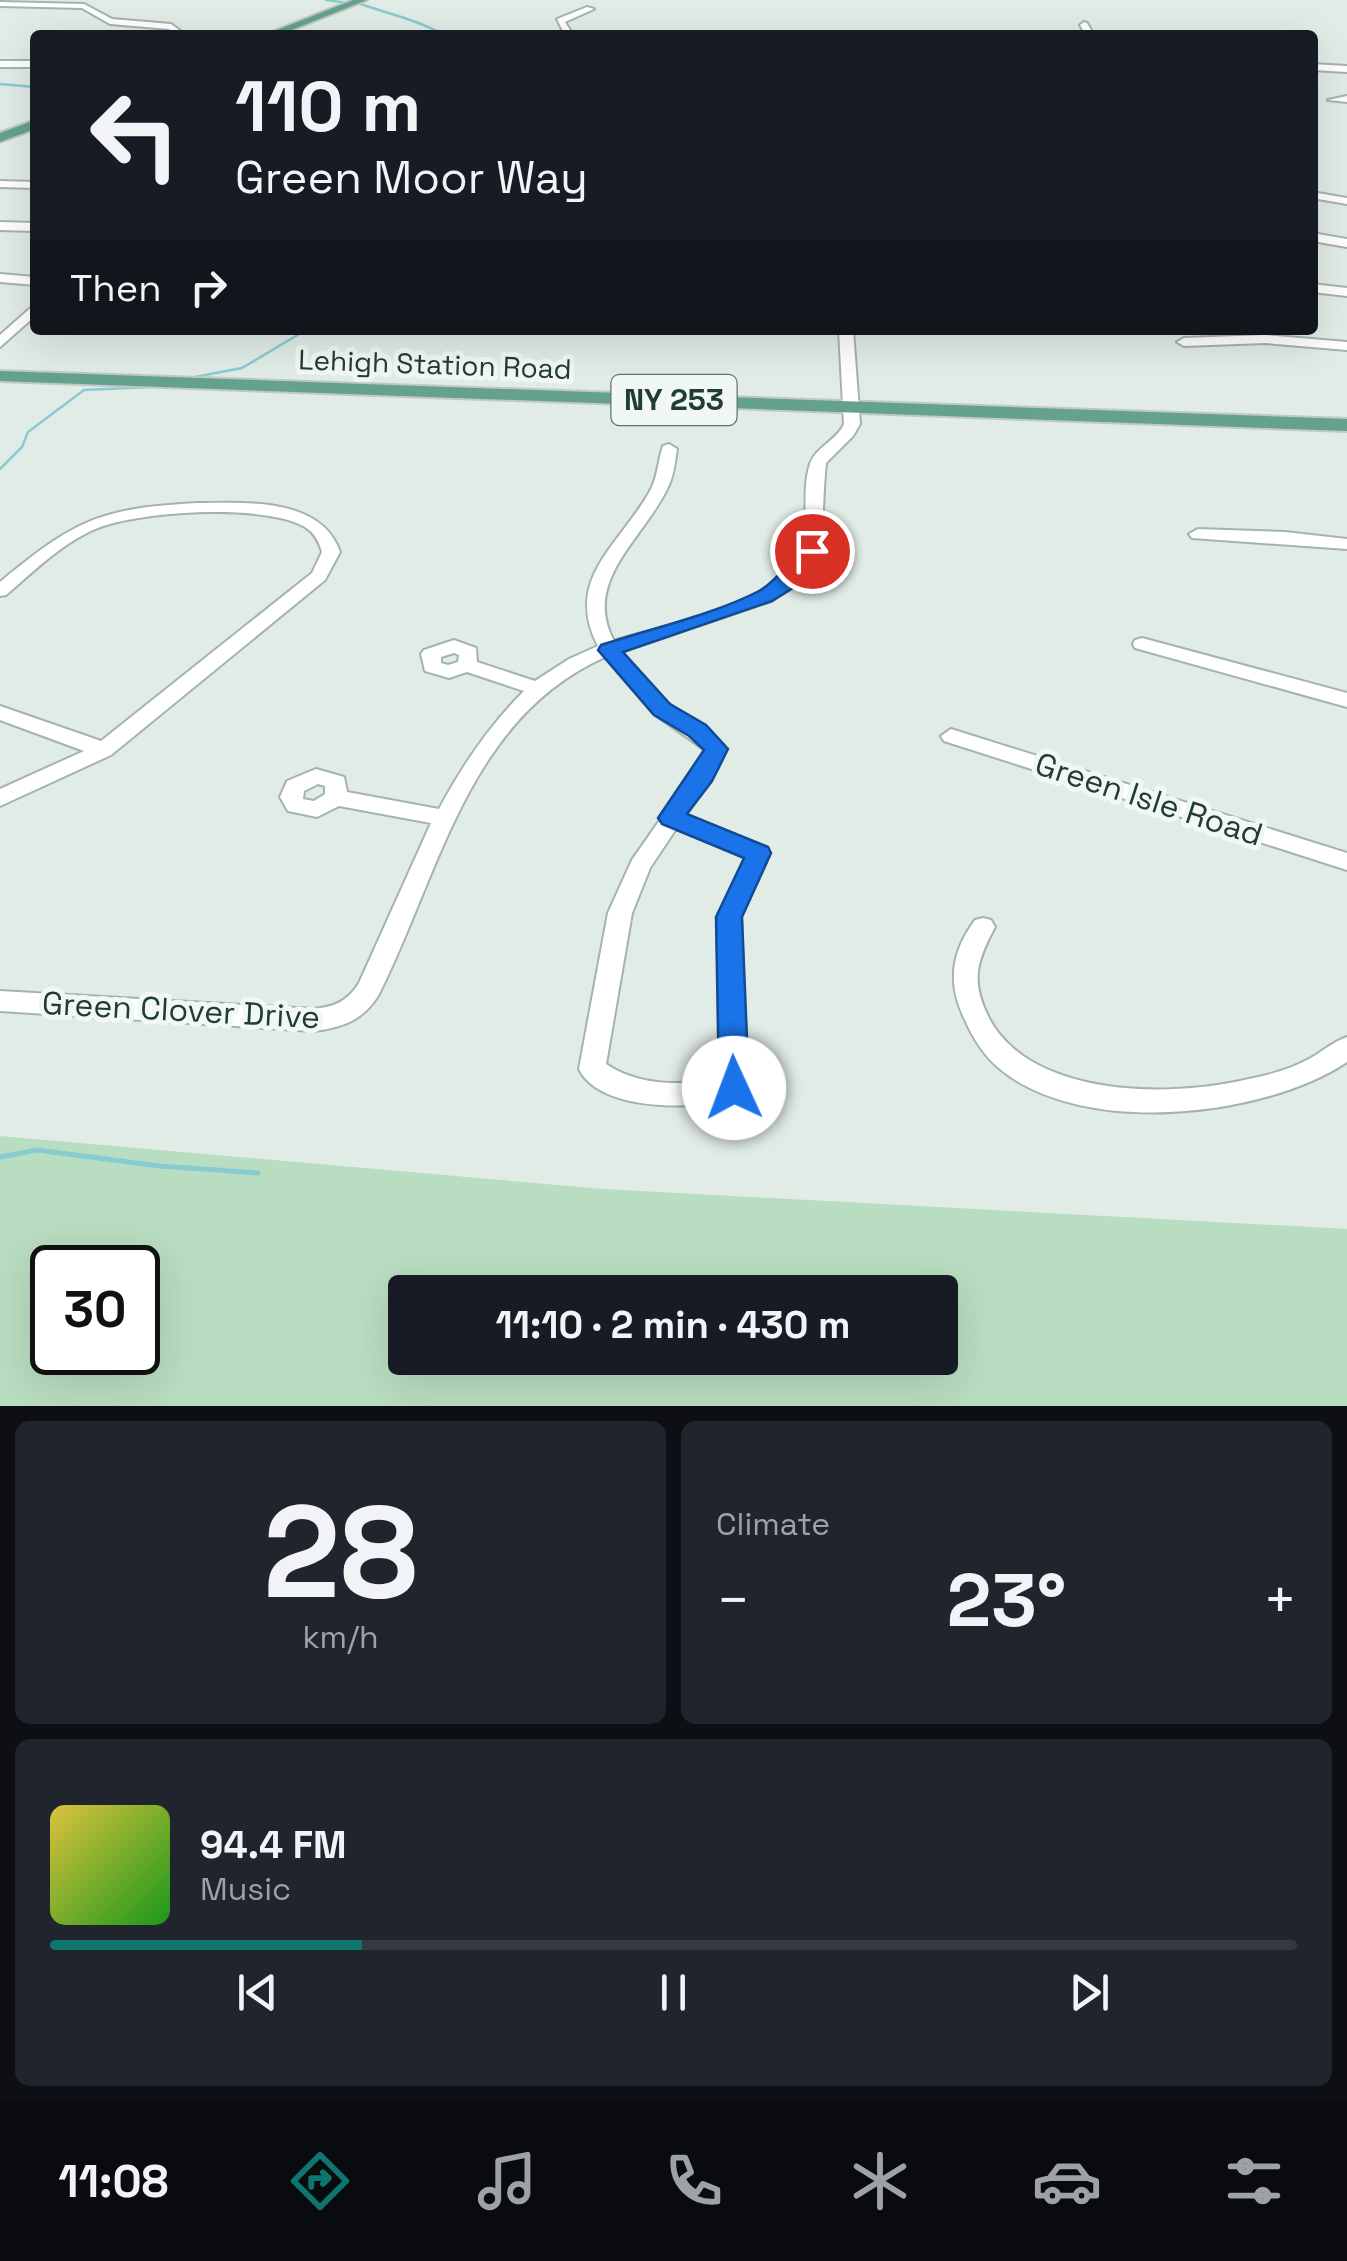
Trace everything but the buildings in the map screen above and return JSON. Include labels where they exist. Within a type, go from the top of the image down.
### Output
[{"type":"main road","points":[[283,30],[356,2]]},
{"type":"main road","points":[[0,138],[30,126]]},
{"type":"main road","name":"Lehigh Station Road","points":[[0,376],[1347,425]]},
{"type":"street","points":[[0,4],[84,6],[104,0]]},
{"type":"street","points":[[84,6],[115,23],[176,30]]},
{"type":"street","points":[[566,30],[560,21],[590,9]]},
{"type":"street","points":[[1084,24],[1087,30]]},
{"type":"street","points":[[0,64],[30,64]]},
{"type":"street","points":[[1318,67],[1347,69]]},
{"type":"street","points":[[1332,100],[1347,99]]},
{"type":"street","points":[[0,184],[30,185]]},
{"type":"street","points":[[1318,197],[1347,202]]},
{"type":"street","points":[[0,226],[30,228]]},
{"type":"street","points":[[1318,238],[1347,243]]},
{"type":"street","points":[[0,278],[30,281]]},
{"type":"street","points":[[1318,289],[1347,292]]},
{"type":"street","points":[[0,343],[30,315]]},
{"type":"street","points":[[846,335],[849,406]]},
{"type":"street","points":[[1184,342],[1265,339],[1347,346]]},
{"type":"street","name":"Green Clover Drive","points":[[0,1001],[313,1020],[349,1013],[370,987],[444,818],[535,688],[578,662],[748,604],[778,589],[798,572],[815,540],[818,462],[851,429],[849,406]]},
{"type":"street","points":[[669,448],[658,492],[606,566],[593,593],[594,620],[609,650],[662,710],[698,731],[716,749],[703,775],[670,818],[640,866],[620,912],[592,1069],[612,1086],[697,1096],[734,1088],[729,917],[758,853],[670,818]]},
{"type":"street","points":[[0,591],[85,527],[116,514],[156,508],[277,513],[307,521],[326,535],[331,552],[319,576],[104,750],[0,798]]},
{"type":"street","points":[[1198,534],[1347,544]]},
{"type":"street","points":[[1142,644],[1347,700]]},
{"type":"street","points":[[467,665],[535,688]]},
{"type":"street","points":[[0,714],[104,750]]},
{"type":"street","name":"Green Isle Road","points":[[951,736],[1347,862]]},
{"type":"street","points":[[336,798],[444,818]]},
{"type":"street","points":[[982,928],[966,950],[964,971],[967,995],[980,1029],[1012,1064],[1063,1088],[1164,1099],[1245,1093],[1306,1075],[1347,1048]]},
{"type":"green space","points":[[0,1136],[603,1189],[1347,1229],[1347,1406],[0,1406]]},
{"type":"waterway","points":[[326,0],[349,3]]},
{"type":"waterway","points":[[358,3],[433,30]]},
{"type":"waterway","points":[[0,84],[30,87]]},
{"type":"waterway","points":[[195,377],[242,368],[298,335]]},
{"type":"waterway","points":[[0,469],[22,447],[28,432],[84,390],[171,386]]},
{"type":"waterway","points":[[0,1157],[37,1150],[159,1166],[258,1173]]},
{"type":"route","points":[[734,1088],[729,917],[758,853],[670,818],[703,775],[716,749],[698,731],[662,710],[609,650],[764,597],[788,582],[812,551]]}]
